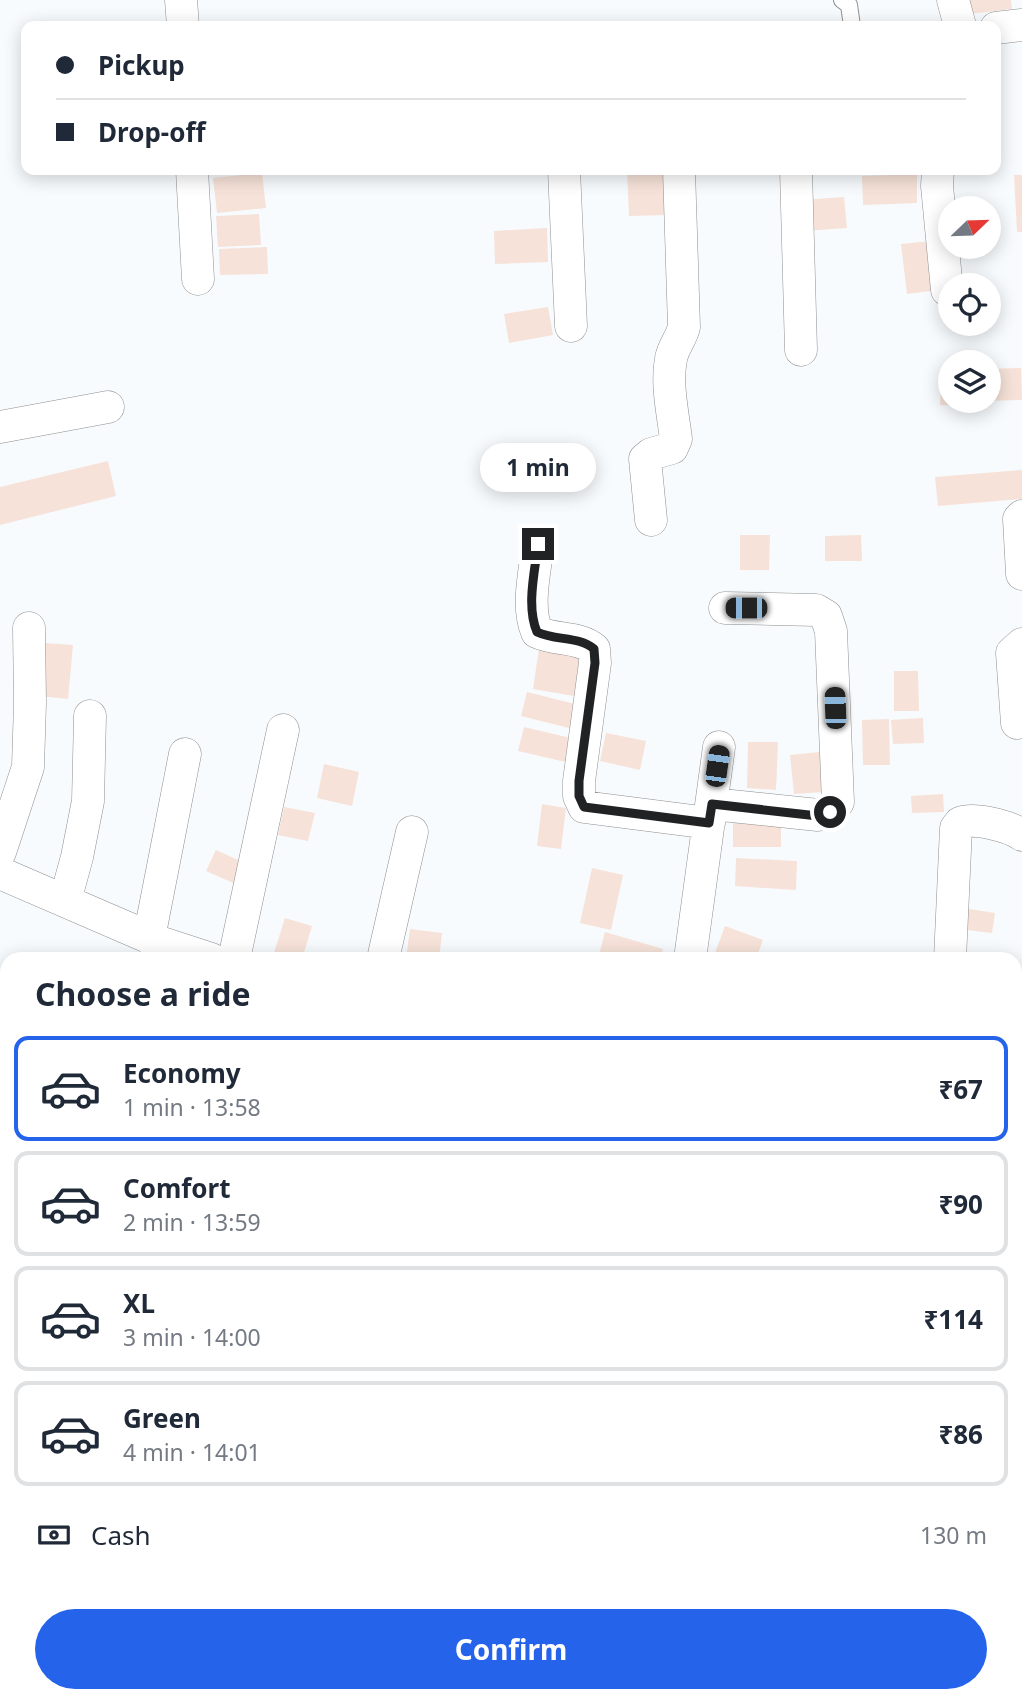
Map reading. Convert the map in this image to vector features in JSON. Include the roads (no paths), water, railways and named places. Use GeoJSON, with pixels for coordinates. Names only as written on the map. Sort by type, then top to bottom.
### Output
{"type":"FeatureCollection","features":[{"type":"Feature","properties":{"kind":"street"},"geometry":{"type":"LineString","coordinates":[[181,0],[183,21]]}},
{"type":"Feature","properties":{"kind":"street"},"geometry":{"type":"LineString","coordinates":[[953,0],[959,21]]}},
{"type":"Feature","properties":{"kind":"street"},"geometry":{"type":"LineString","coordinates":[[1001,27],[1022,25]]}},
{"type":"Feature","properties":{"kind":"street"},"geometry":{"type":"LineString","coordinates":[[192,175],[198,279]]}},
{"type":"Feature","properties":{"kind":"street"},"geometry":{"type":"LineString","coordinates":[[564,175],[571,326]]}},
{"type":"Feature","properties":{"kind":"street"},"geometry":{"type":"LineString","coordinates":[[651,520],[645,459],[651,454],[672,448],[676,439],[670,376],[671,359],[681,340],[684,327],[679,175]]}},
{"type":"Feature","properties":{"kind":"street"},"geometry":{"type":"LineString","coordinates":[[796,175],[801,350]]}},
{"type":"Feature","properties":{"kind":"street"},"geometry":{"type":"LineString","coordinates":[[938,175],[945,273]]}},
{"type":"Feature","properties":{"kind":"street"},"geometry":{"type":"LineString","coordinates":[[0,427],[108,407]]}},
{"type":"Feature","properties":{"kind":"street"},"geometry":{"type":"LineString","coordinates":[[1022,516],[1019,519],[1018,533],[1022,574]]}},
{"type":"Feature","properties":{"kind":"street"},"geometry":{"type":"LineString","coordinates":[[538,544],[531,607],[532,622],[537,632],[548,637],[586,642],[594,649],[595,663],[579,781],[579,796],[584,807],[710,814],[818,816],[830,812],[838,802],[831,631],[826,616],[816,610],[725,608]]}},
{"type":"Feature","properties":{"kind":"street"},"geometry":{"type":"LineString","coordinates":[[0,852],[28,767],[29,628]]}},
{"type":"Feature","properties":{"kind":"street"},"geometry":{"type":"LineString","coordinates":[[1017,723],[1012,653],[1022,644]]}},
{"type":"Feature","properties":{"kind":"street"},"geometry":{"type":"LineString","coordinates":[[65,901],[88,801],[90,716]]}},
{"type":"Feature","properties":{"kind":"street"},"geometry":{"type":"LineString","coordinates":[[235,952],[283,730]]}},
{"type":"Feature","properties":{"kind":"street"},"geometry":{"type":"LineString","coordinates":[[692,952],[719,747]]}},
{"type":"Feature","properties":{"kind":"street"},"geometry":{"type":"LineString","coordinates":[[149,937],[185,754]]}},
{"type":"Feature","properties":{"kind":"street"},"geometry":{"type":"LineString","coordinates":[[950,952],[956,828],[966,821],[1009,827],[1022,835]]}},
{"type":"Feature","properties":{"kind":"street"},"geometry":{"type":"LineString","coordinates":[[385,952],[412,832]]}},
{"type":"Feature","properties":{"kind":"street"},"geometry":{"type":"LineString","coordinates":[[0,873],[149,937],[191,952]]}},
{"type":"Feature","properties":{"kind":"lane"},"geometry":{"type":"LineString","coordinates":[[842,0],[849,5],[851,21]]}}]}
